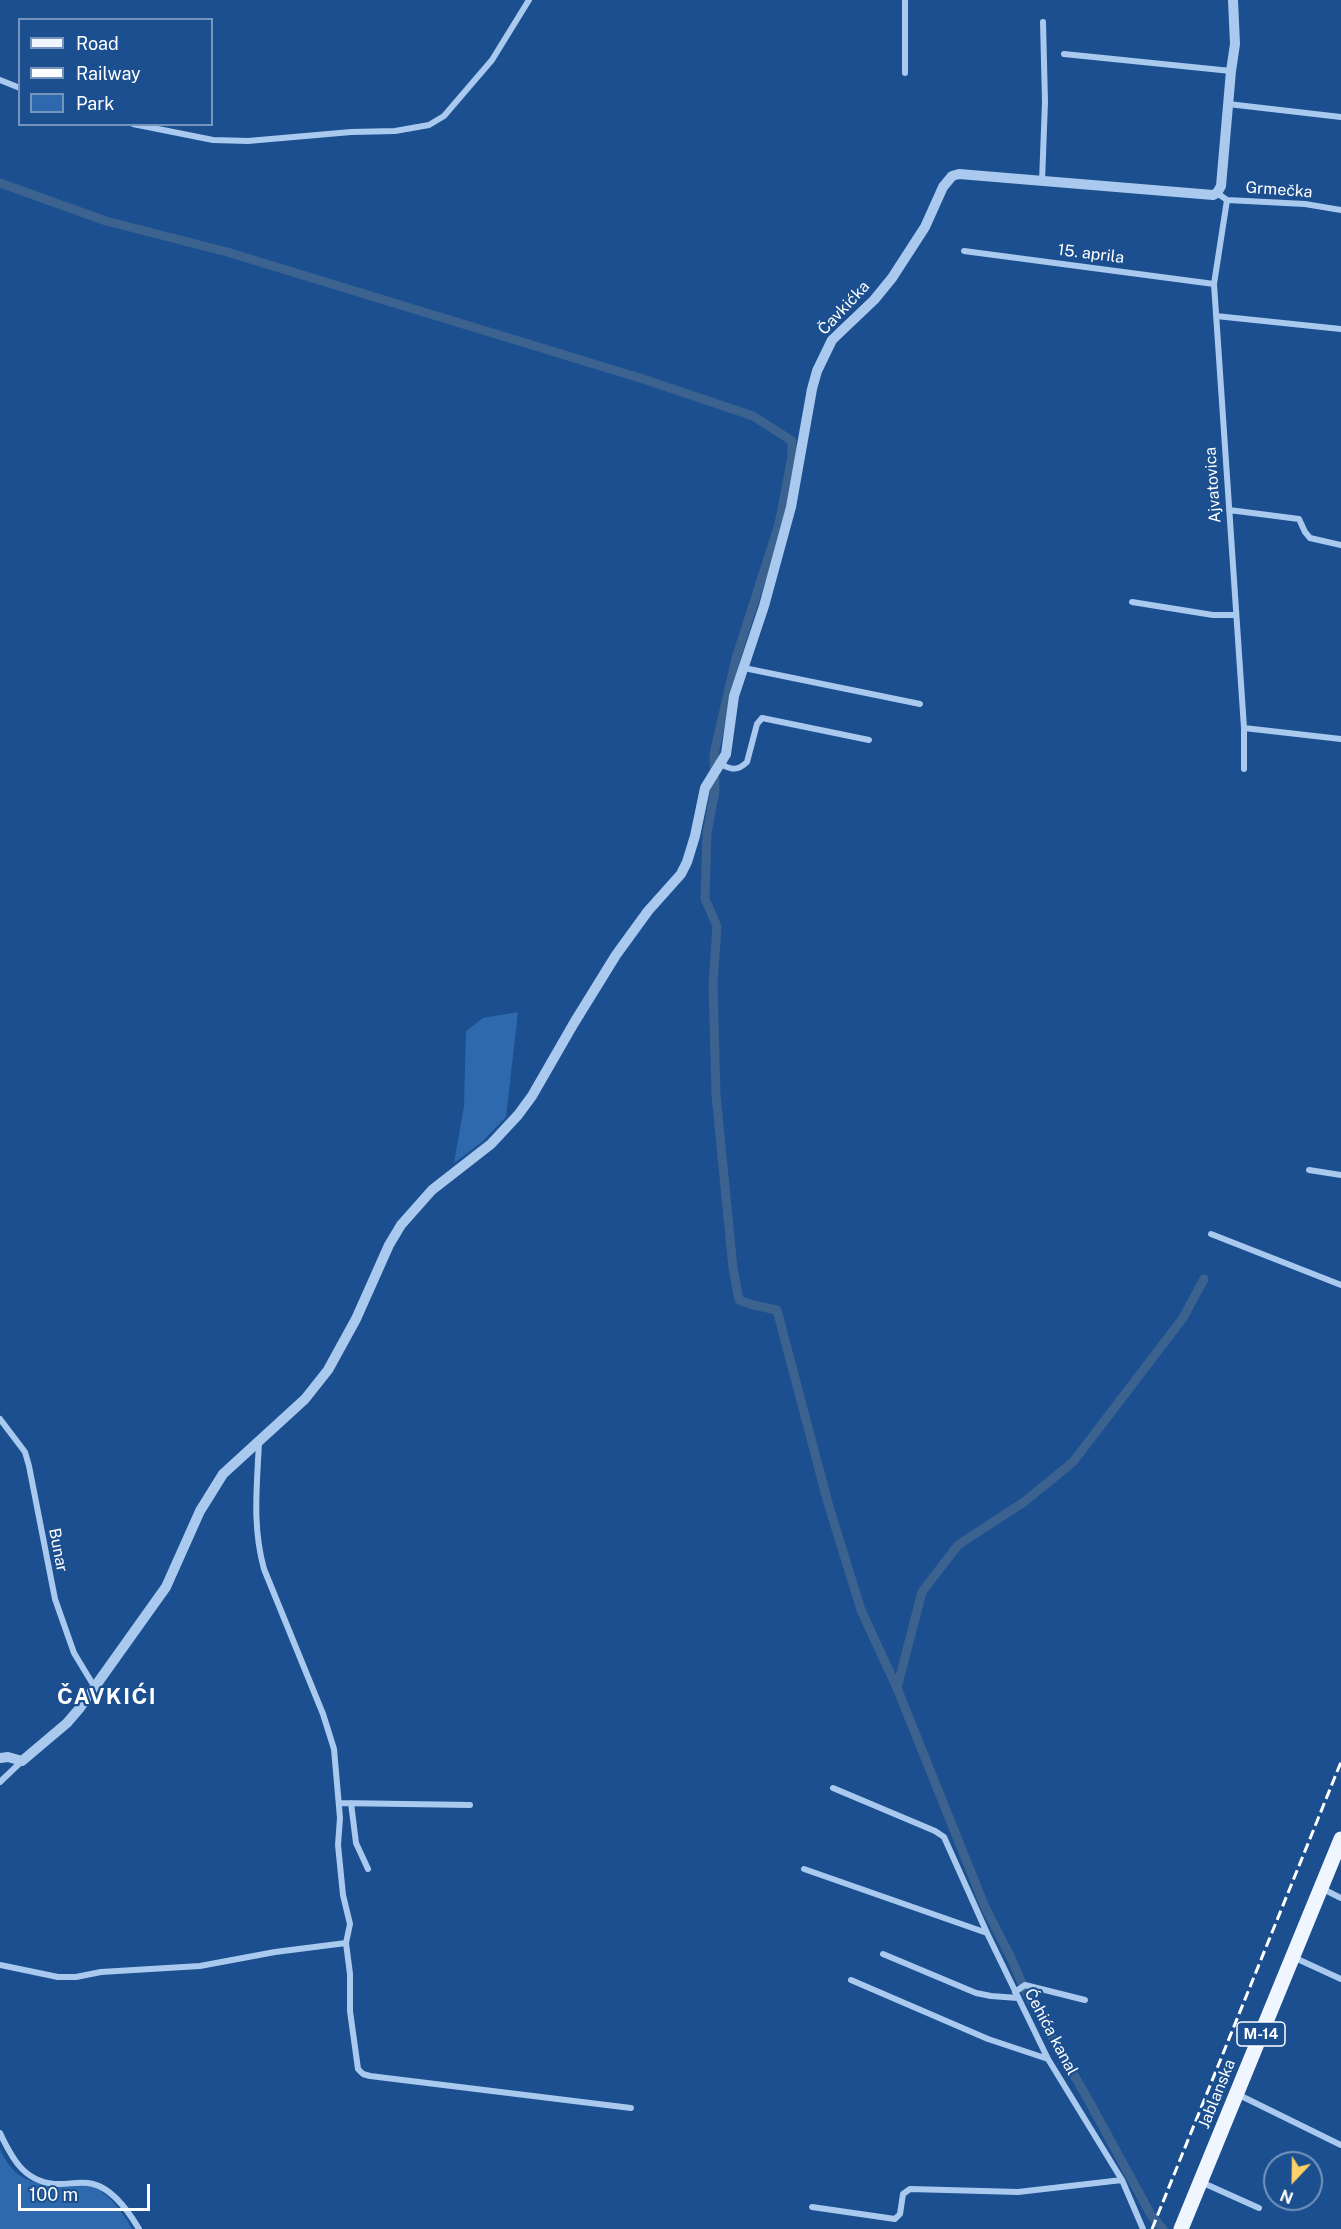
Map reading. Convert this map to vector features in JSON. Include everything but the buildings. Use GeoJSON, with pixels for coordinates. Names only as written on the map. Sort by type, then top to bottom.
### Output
{"type":"FeatureCollection","features":[{"type":"Feature","properties":{"kind":"main road","name":"Jablanska"},"geometry":{"type":"LineString","coordinates":[[1181,2229],[1341,1839]]}},
{"type":"Feature","properties":{"kind":"street"},"geometry":{"type":"LineString","coordinates":[[143,126],[213,140],[248,141],[351,132],[395,131],[429,125],[444,116],[492,60],[529,0]]}},
{"type":"Feature","properties":{"kind":"street"},"geometry":{"type":"LineString","coordinates":[[905,0],[905,73]]}},
{"type":"Feature","properties":{"kind":"street"},"geometry":{"type":"LineString","coordinates":[[1217,193],[1221,186],[1230,71],[1235,44],[1233,0]]}},
{"type":"Feature","properties":{"kind":"street"},"geometry":{"type":"LineString","coordinates":[[1042,182],[1045,102],[1043,22]]}},
{"type":"Feature","properties":{"kind":"street"},"geometry":{"type":"LineString","coordinates":[[1064,54],[1230,71]]}},
{"type":"Feature","properties":{"kind":"street"},"geometry":{"type":"LineString","coordinates":[[0,80],[18,87]]}},
{"type":"Feature","properties":{"kind":"street"},"geometry":{"type":"LineString","coordinates":[[1228,104],[1341,117]]}},
{"type":"Feature","properties":{"kind":"street","name":"Čavkićka"},"geometry":{"type":"LineString","coordinates":[[719,766],[726,754],[735,696],[764,606],[791,507],[817,371],[832,340],[874,300],[892,278],[925,227],[943,187],[952,176],[959,174],[1213,195],[1217,193]]}},
{"type":"Feature","properties":{"kind":"street","name":"Grmečka"},"geometry":{"type":"LineString","coordinates":[[1217,193],[1227,200],[1305,204],[1341,210]]}},
{"type":"Feature","properties":{"kind":"street","name":"Ajvatovica"},"geometry":{"type":"LineString","coordinates":[[1227,200],[1214,284],[1245,770]]}},
{"type":"Feature","properties":{"kind":"street","name":"15. aprila"},"geometry":{"type":"LineString","coordinates":[[964,251],[1214,284]]}},
{"type":"Feature","properties":{"kind":"street"},"geometry":{"type":"LineString","coordinates":[[1216,316],[1341,329]]}},
{"type":"Feature","properties":{"kind":"street"},"geometry":{"type":"LineString","coordinates":[[1229,510],[1299,519],[1310,538],[1341,545]]}},
{"type":"Feature","properties":{"kind":"street"},"geometry":{"type":"LineString","coordinates":[[1131,602],[1202,613],[1236,615]]}},
{"type":"Feature","properties":{"kind":"street"},"geometry":{"type":"LineString","coordinates":[[744,668],[920,704]]}},
{"type":"Feature","properties":{"kind":"street"},"geometry":{"type":"LineString","coordinates":[[0,1782],[67,1723],[166,1587],[211,1491],[223,1474],[305,1399],[328,1370],[349,1334],[389,1245],[401,1226],[432,1190],[506,1129],[532,1096],[616,955],[684,868],[695,836],[705,788],[719,766],[736,770],[747,762],[757,724],[762,718],[869,740]]}},
{"type":"Feature","properties":{"kind":"street"},"geometry":{"type":"LineString","coordinates":[[1244,728],[1341,739]]}},
{"type":"Feature","properties":{"kind":"street"},"geometry":{"type":"LineString","coordinates":[[1308,1170],[1341,1175]]}},
{"type":"Feature","properties":{"kind":"street"},"geometry":{"type":"LineString","coordinates":[[1211,1234],[1341,1286]]}},
{"type":"Feature","properties":{"kind":"street","name":"Bunar"},"geometry":{"type":"LineString","coordinates":[[0,1419],[24,1452],[29,1466],[55,1599],[74,1653],[94,1686]]}},
{"type":"Feature","properties":{"kind":"street"},"geometry":{"type":"LineString","coordinates":[[259,1442],[255,1517],[258,1549],[323,1714],[334,1749],[339,1803],[342,1895],[350,1924],[346,1943],[356,2066],[363,2074],[631,2108]]}},
{"type":"Feature","properties":{"kind":"street"},"geometry":{"type":"LineString","coordinates":[[0,1758],[8,1757],[22,1761]]}},
{"type":"Feature","properties":{"kind":"street","name":"Ćehića kanal"},"geometry":{"type":"LineString","coordinates":[[833,1788],[935,1831],[948,1841],[987,1933],[1019,1991],[1048,2059],[1122,2180],[1143,2229]]}},
{"type":"Feature","properties":{"kind":"street"},"geometry":{"type":"LineString","coordinates":[[339,1803],[470,1805]]}},
{"type":"Feature","properties":{"kind":"street"},"geometry":{"type":"LineString","coordinates":[[351,1803],[356,1843],[368,1869]]}},
{"type":"Feature","properties":{"kind":"street"},"geometry":{"type":"LineString","coordinates":[[804,1869],[987,1933]]}},
{"type":"Feature","properties":{"kind":"street"},"geometry":{"type":"LineString","coordinates":[[1321,1888],[1341,1898]]}},
{"type":"Feature","properties":{"kind":"street"},"geometry":{"type":"LineString","coordinates":[[0,1965],[58,1977],[76,1977],[101,1972],[200,1966],[275,1952],[346,1943]]}},
{"type":"Feature","properties":{"kind":"street"},"geometry":{"type":"LineString","coordinates":[[883,1954],[976,1993],[991,1996],[1019,1991],[1085,2000]]}},
{"type":"Feature","properties":{"kind":"street"},"geometry":{"type":"LineString","coordinates":[[1293,1956],[1341,1979]]}},
{"type":"Feature","properties":{"kind":"street"},"geometry":{"type":"LineString","coordinates":[[851,1980],[988,2039],[1048,2059]]}},
{"type":"Feature","properties":{"kind":"street"},"geometry":{"type":"LineString","coordinates":[[1236,2094],[1341,2145]]}},
{"type":"Feature","properties":{"kind":"street"},"geometry":{"type":"LineString","coordinates":[[0,2133],[19,2168],[30,2177],[44,2182],[87,2183],[100,2187],[120,2204],[139,2229]]}},
{"type":"Feature","properties":{"kind":"street"},"geometry":{"type":"LineString","coordinates":[[812,2207],[895,2219],[900,2214],[903,2194],[910,2189],[1018,2192],[1122,2180]]}},
{"type":"Feature","properties":{"kind":"street"},"geometry":{"type":"LineString","coordinates":[[1201,2182],[1259,2208]]}},
{"type":"Feature","properties":{"kind":"green space"},"geometry":{"type":"Polygon","coordinates":[[[518,1012],[506,1117],[482,1142],[454,1163],[464,1106],[466,1031],[483,1018],[518,1012]]]}},
{"type":"Feature","properties":{"kind":"green space"},"geometry":{"type":"Polygon","coordinates":[[[0,2149],[11,2168],[25,2178],[42,2183],[94,2186],[113,2202],[132,2229],[0,2229],[0,2149]]]}},
{"type":"Feature","properties":{"kind":"waterway"},"geometry":{"type":"LineString","coordinates":[[0,183],[106,221],[227,252],[640,378],[753,416],[792,441],[792,457],[779,524],[736,658],[714,754],[715,791],[707,833],[705,899],[717,926],[713,983],[716,1095],[733,1268],[739,1300],[777,1310],[828,1503],[861,1610],[897,1688],[985,1907],[1025,1990],[1151,2215],[1163,2229]]}},
{"type":"Feature","properties":{"kind":"waterway"},"geometry":{"type":"LineString","coordinates":[[897,1688],[922,1592],[958,1545],[1024,1502],[1073,1462],[1183,1318],[1204,1279]]}},
{"type":"Feature","properties":{"kind":"railway"},"geometry":{"type":"LineString","coordinates":[[1152,2229],[1341,1762]]}},
{"type":"Feature","properties":{"kind":"district","name":"ČAVKIĆI"},"geometry":{"type":"Point","coordinates":[107,1697]}}]}
